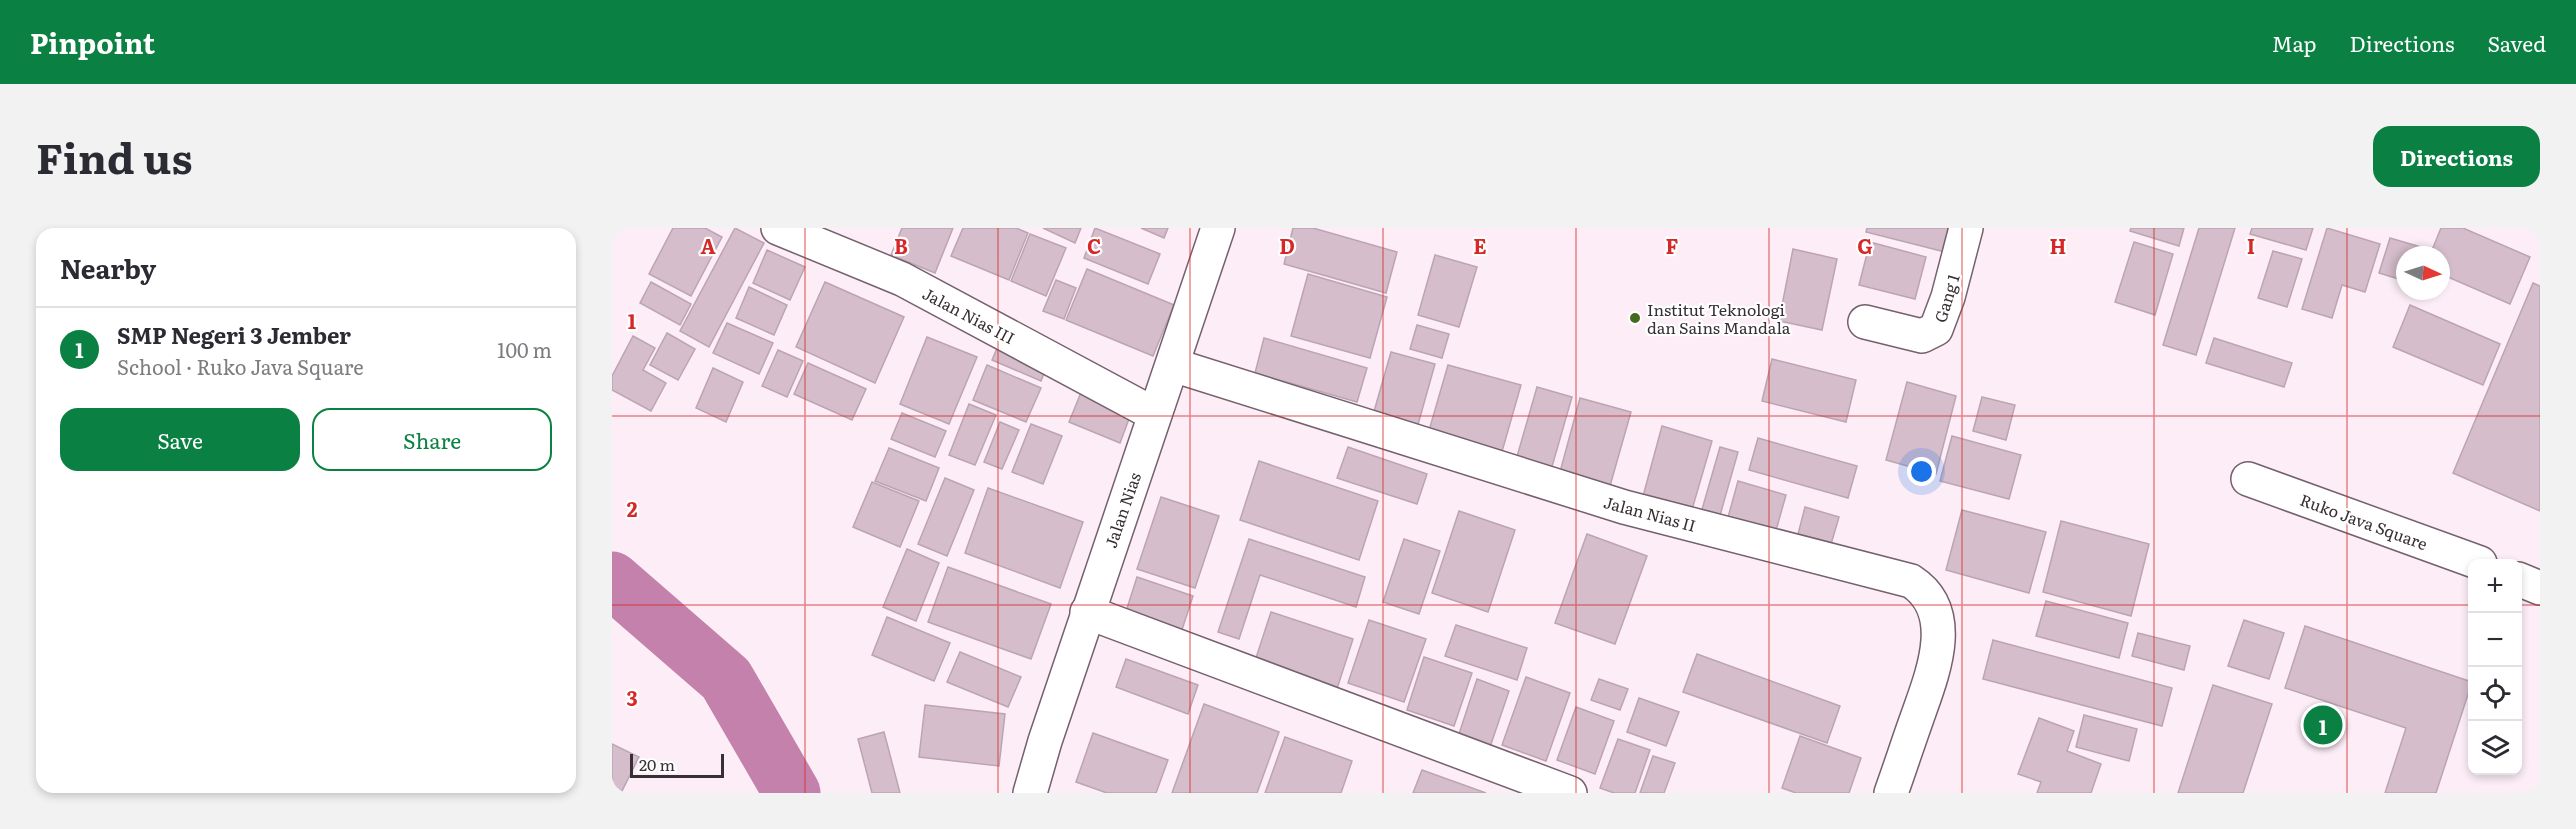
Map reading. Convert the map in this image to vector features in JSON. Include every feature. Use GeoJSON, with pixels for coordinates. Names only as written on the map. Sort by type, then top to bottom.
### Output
{"type":"FeatureCollection","features":[{"type":"Feature","properties":{"kind":"street","name":"Jalan Nias III"},"geometry":{"type":"LineString","coordinates":[[778,228],[902,279],[1154,414]]}},
{"type":"Feature","properties":{"kind":"street","name":"Jalan Nias"},"geometry":{"type":"LineString","coordinates":[[1030,793],[1045,741],[1218,228]]}},
{"type":"Feature","properties":{"kind":"street","name":"Gang 1"},"geometry":{"type":"LineString","coordinates":[[1865,322],[1922,336],[1936,329],[1966,228]]}},
{"type":"Feature","properties":{"kind":"street","name":"Jalan Nias II"},"geometry":{"type":"LineString","coordinates":[[1173,365],[1624,507],[1911,581],[1921,588],[1932,606],[1938,637],[1932,674],[1891,793]]}},
{"type":"Feature","properties":{"kind":"street","name":"Ruko Java Square"},"geometry":{"type":"LineString","coordinates":[[2248,479],[2468,560]]}},
{"type":"Feature","properties":{"kind":"street"},"geometry":{"type":"LineString","coordinates":[[2522,581],[2540,588]]}},
{"type":"Feature","properties":{"kind":"street"},"geometry":{"type":"LineString","coordinates":[[1088,612],[1570,793]]}},
{"type":"Feature","properties":{"kind":"building"},"geometry":{"type":"Polygon","coordinates":[[[673,228],[705,228],[722,237],[691,296],[649,274],[673,228]]]}},
{"type":"Feature","properties":{"kind":"building"},"geometry":{"type":"Polygon","coordinates":[[[735,228],[764,243],[709,347],[680,331],[735,228]]]}},
{"type":"Feature","properties":{"kind":"building"},"geometry":{"type":"Polygon","coordinates":[[[902,228],[953,228],[935,273],[891,255],[902,228]]]}},
{"type":"Feature","properties":{"kind":"building"},"geometry":{"type":"Polygon","coordinates":[[[963,228],[1016,228],[1028,233],[1009,280],[951,256],[963,228]]]}},
{"type":"Feature","properties":{"kind":"building"},"geometry":{"type":"Polygon","coordinates":[[[1043,228],[1081,228],[1075,243],[1043,228]]]}},
{"type":"Feature","properties":{"kind":"building"},"geometry":{"type":"Polygon","coordinates":[[[1095,228],[1160,254],[1148,284],[1084,258],[1095,228]]]}},
{"type":"Feature","properties":{"kind":"building"},"geometry":{"type":"Polygon","coordinates":[[[1141,228],[1168,228],[1164,238],[1141,228]]]}},
{"type":"Feature","properties":{"kind":"building"},"geometry":{"type":"Polygon","coordinates":[[[1293,228],[1313,228],[1397,252],[1386,293],[1284,264],[1293,228]]]}},
{"type":"Feature","properties":{"kind":"building"},"geometry":{"type":"Polygon","coordinates":[[[1867,228],[1959,228],[1953,254],[1866,232],[1867,228]]]}},
{"type":"Feature","properties":{"kind":"building"},"geometry":{"type":"Polygon","coordinates":[[[2131,228],[2184,228],[2179,246],[2130,231],[2131,228]]]}},
{"type":"Feature","properties":{"kind":"building"},"geometry":{"type":"Polygon","coordinates":[[[2199,228],[2235,228],[2196,355],[2163,345],[2199,228]]]}},
{"type":"Feature","properties":{"kind":"building"},"geometry":{"type":"Polygon","coordinates":[[[2252,228],[2313,228],[2306,250],[2250,234],[2252,228]]]}},
{"type":"Feature","properties":{"kind":"building"},"geometry":{"type":"Polygon","coordinates":[[[2327,228],[2380,244],[2365,292],[2342,285],[2332,318],[2302,309],[2327,228]]]}},
{"type":"Feature","properties":{"kind":"building"},"geometry":{"type":"Polygon","coordinates":[[[2441,228],[2463,228],[2530,257],[2510,304],[2450,278],[2450,246],[2434,246],[2441,228]]]}},
{"type":"Feature","properties":{"kind":"building"},"geometry":{"type":"Polygon","coordinates":[[[1030,234],[1066,248],[1046,296],[1011,281],[1030,234]]]}},
{"type":"Feature","properties":{"kind":"building"},"geometry":{"type":"Polygon","coordinates":[[[2390,238],[2418,246],[2396,246],[2396,278],[2379,273],[2390,238]]]}},
{"type":"Feature","properties":{"kind":"building"},"geometry":{"type":"Polygon","coordinates":[[[1870,242],[1926,257],[1915,299],[1859,285],[1870,242]]]}},
{"type":"Feature","properties":{"kind":"building"},"geometry":{"type":"Polygon","coordinates":[[[2134,242],[2173,254],[2155,315],[2115,302],[2134,242]]]}},
{"type":"Feature","properties":{"kind":"building"},"geometry":{"type":"Polygon","coordinates":[[[1793,249],[1837,259],[1822,330],[1779,321],[1793,249]]]}},
{"type":"Feature","properties":{"kind":"building"},"geometry":{"type":"Polygon","coordinates":[[[767,250],[805,267],[790,300],[753,283],[767,250]]]}},
{"type":"Feature","properties":{"kind":"building"},"geometry":{"type":"Polygon","coordinates":[[[2273,251],[2302,259],[2287,307],[2258,298],[2273,251]]]}},
{"type":"Feature","properties":{"kind":"building"},"geometry":{"type":"Polygon","coordinates":[[[1435,255],[1477,267],[1459,327],[1418,315],[1435,255]]]}},
{"type":"Feature","properties":{"kind":"building"},"geometry":{"type":"Polygon","coordinates":[[[1087,269],[1174,305],[1153,356],[1066,320],[1087,269]]]}},
{"type":"Feature","properties":{"kind":"building"},"geometry":{"type":"Polygon","coordinates":[[[1308,274],[1387,297],[1370,358],[1291,336],[1308,274]]]}},
{"type":"Feature","properties":{"kind":"building"},"geometry":{"type":"Polygon","coordinates":[[[1056,280],[1076,288],[1064,319],[1043,311],[1056,280]]]}},
{"type":"Feature","properties":{"kind":"building"},"geometry":{"type":"Polygon","coordinates":[[[651,282],[691,304],[680,325],[640,303],[651,282]]]}},
{"type":"Feature","properties":{"kind":"building"},"geometry":{"type":"Polygon","coordinates":[[[825,282],[904,317],[875,383],[796,347],[825,282]]]}},
{"type":"Feature","properties":{"kind":"building"},"geometry":{"type":"Polygon","coordinates":[[[2533,283],[2540,286],[2540,511],[2453,473],[2533,283]]]}},
{"type":"Feature","properties":{"kind":"building"},"geometry":{"type":"Polygon","coordinates":[[[749,287],[787,305],[774,335],[736,318],[749,287]]]}},
{"type":"Feature","properties":{"kind":"building"},"geometry":{"type":"Polygon","coordinates":[[[2410,305],[2500,344],[2483,385],[2393,347],[2410,305]]]}},
{"type":"Feature","properties":{"kind":"building"},"geometry":{"type":"Polygon","coordinates":[[[727,323],[773,343],[759,374],[713,353],[727,323]]]}},
{"type":"Feature","properties":{"kind":"building"},"geometry":{"type":"Polygon","coordinates":[[[1417,325],[1449,334],[1442,358],[1410,349],[1417,325]]]}},
{"type":"Feature","properties":{"kind":"building"},"geometry":{"type":"Polygon","coordinates":[[[667,333],[695,349],[678,380],[650,365],[667,333]]]}},
{"type":"Feature","properties":{"kind":"building"},"geometry":{"type":"Polygon","coordinates":[[[633,336],[655,348],[643,370],[666,383],[651,411],[612,390],[612,376],[633,336]]]}},
{"type":"Feature","properties":{"kind":"building"},"geometry":{"type":"Polygon","coordinates":[[[927,337],[977,357],[949,424],[900,404],[927,337]]]}},
{"type":"Feature","properties":{"kind":"building"},"geometry":{"type":"Polygon","coordinates":[[[1264,338],[1367,368],[1357,402],[1255,373],[1264,338]]]}},
{"type":"Feature","properties":{"kind":"building"},"geometry":{"type":"Polygon","coordinates":[[[2214,338],[2292,363],[2284,387],[2206,363],[2214,338]]]}},
{"type":"Feature","properties":{"kind":"building"},"geometry":{"type":"Polygon","coordinates":[[[1000,341],[1049,361],[1041,381],[992,360],[1000,341]]]}},
{"type":"Feature","properties":{"kind":"building"},"geometry":{"type":"Polygon","coordinates":[[[778,350],[803,361],[787,397],[762,386],[778,350]]]}},
{"type":"Feature","properties":{"kind":"building"},"geometry":{"type":"Polygon","coordinates":[[[1391,352],[1435,364],[1417,428],[1373,415],[1391,352]]]}},
{"type":"Feature","properties":{"kind":"building"},"geometry":{"type":"Polygon","coordinates":[[[1772,359],[1856,380],[1846,422],[1762,401],[1772,359]]]}},
{"type":"Feature","properties":{"kind":"building"},"geometry":{"type":"Polygon","coordinates":[[[808,363],[866,389],[852,420],[794,394],[808,363]]]}},
{"type":"Feature","properties":{"kind":"building"},"geometry":{"type":"Polygon","coordinates":[[[987,365],[1041,388],[1026,422],[973,400],[987,365]]]}},
{"type":"Feature","properties":{"kind":"building"},"geometry":{"type":"Polygon","coordinates":[[[1448,365],[1521,385],[1501,455],[1428,434],[1448,365]]]}},
{"type":"Feature","properties":{"kind":"building"},"geometry":{"type":"Polygon","coordinates":[[[713,368],[743,382],[726,422],[696,408],[713,368]]]}},
{"type":"Feature","properties":{"kind":"building"},"geometry":{"type":"Polygon","coordinates":[[[1907,382],[1956,396],[1936,474],[1886,460],[1907,382]]]}},
{"type":"Feature","properties":{"kind":"building"},"geometry":{"type":"Polygon","coordinates":[[[1537,387],[1572,397],[1551,470],[1516,460],[1537,387]]]}},
{"type":"Feature","properties":{"kind":"building"},"geometry":{"type":"Polygon","coordinates":[[[1082,390],[1132,411],[1120,443],[1069,422],[1082,390]]]}},
{"type":"Feature","properties":{"kind":"building"},"geometry":{"type":"Polygon","coordinates":[[[1982,397],[2015,405],[2006,440],[1973,431],[1982,397]]]}},
{"type":"Feature","properties":{"kind":"building"},"geometry":{"type":"Polygon","coordinates":[[[1580,398],[1631,412],[1610,486],[1560,472],[1580,398]]]}},
{"type":"Feature","properties":{"kind":"building"},"geometry":{"type":"Polygon","coordinates":[[[969,404],[996,415],[975,465],[949,455],[969,404]]]}},
{"type":"Feature","properties":{"kind":"building"},"geometry":{"type":"Polygon","coordinates":[[[902,413],[946,431],[935,457],[891,439],[902,413]]]}},
{"type":"Feature","properties":{"kind":"building"},"geometry":{"type":"Polygon","coordinates":[[[1000,422],[1019,430],[1002,469],[984,462],[1000,422]]]}},
{"type":"Feature","properties":{"kind":"building"},"geometry":{"type":"Polygon","coordinates":[[[1031,424],[1062,436],[1043,484],[1012,472],[1031,424]]]}},
{"type":"Feature","properties":{"kind":"building"},"geometry":{"type":"Polygon","coordinates":[[[1662,426],[1712,441],[1691,513],[1642,500],[1662,426]]]}},
{"type":"Feature","properties":{"kind":"building"},"geometry":{"type":"Polygon","coordinates":[[[1952,436],[2021,455],[2009,499],[1940,481],[1952,436]]]}},
{"type":"Feature","properties":{"kind":"building"},"geometry":{"type":"Polygon","coordinates":[[[1758,438],[1857,466],[1848,498],[1749,470],[1758,438]]]}},
{"type":"Feature","properties":{"kind":"building"},"geometry":{"type":"Polygon","coordinates":[[[1348,447],[1427,474],[1417,504],[1337,478],[1348,447]]]}},
{"type":"Feature","properties":{"kind":"building"},"geometry":{"type":"Polygon","coordinates":[[[1720,447],[1738,452],[1719,519],[1701,513],[1720,447]]]}},
{"type":"Feature","properties":{"kind":"building"},"geometry":{"type":"Polygon","coordinates":[[[889,448],[939,468],[926,501],[875,481],[889,448]]]}},
{"type":"Feature","properties":{"kind":"building"},"geometry":{"type":"Polygon","coordinates":[[[1259,461],[1378,501],[1359,560],[1240,520],[1259,461]]]}},
{"type":"Feature","properties":{"kind":"building"},"geometry":{"type":"Polygon","coordinates":[[[945,478],[974,490],[947,556],[918,544],[945,478]]]}},
{"type":"Feature","properties":{"kind":"building"},"geometry":{"type":"Polygon","coordinates":[[[1738,481],[1786,495],[1775,534],[1727,521],[1738,481]]]}},
{"type":"Feature","properties":{"kind":"building"},"geometry":{"type":"Polygon","coordinates":[[[872,482],[919,501],[900,547],[853,527],[872,482]]]}},
{"type":"Feature","properties":{"kind":"building"},"geometry":{"type":"Polygon","coordinates":[[[988,488],[1083,522],[1060,588],[965,553],[988,488]]]}},
{"type":"Feature","properties":{"kind":"building"},"geometry":{"type":"Polygon","coordinates":[[[1161,497],[1219,516],[1195,588],[1137,569],[1161,497]]]}},
{"type":"Feature","properties":{"kind":"building"},"geometry":{"type":"Polygon","coordinates":[[[1805,507],[1839,517],[1829,551],[1796,542],[1805,507]]]}},
{"type":"Feature","properties":{"kind":"building"},"geometry":{"type":"Polygon","coordinates":[[[1962,510],[2046,532],[2029,593],[1946,570],[1962,510]]]}},
{"type":"Feature","properties":{"kind":"building"},"geometry":{"type":"Polygon","coordinates":[[[1459,511],[1515,530],[1488,612],[1432,593],[1459,511]]]}},
{"type":"Feature","properties":{"kind":"building"},"geometry":{"type":"Polygon","coordinates":[[[2061,521],[2149,544],[2131,616],[2043,592],[2061,521]]]}},
{"type":"Feature","properties":{"kind":"building"},"geometry":{"type":"Polygon","coordinates":[[[1587,534],[1647,556],[1615,644],[1555,623],[1587,534]]]}},
{"type":"Feature","properties":{"kind":"building"},"geometry":{"type":"Polygon","coordinates":[[[1249,539],[1365,577],[1356,607],[1260,575],[1239,639],[1218,632],[1249,539]]]}},
{"type":"Feature","properties":{"kind":"building"},"geometry":{"type":"Polygon","coordinates":[[[1404,539],[1440,551],[1419,614],[1383,602],[1404,539]]]}},
{"type":"Feature","properties":{"kind":"building"},"geometry":{"type":"Polygon","coordinates":[[[907,549],[939,563],[916,621],[883,607],[907,549]]]}},
{"type":"Feature","properties":{"kind":"building"},"geometry":{"type":"Polygon","coordinates":[[[948,567],[1051,604],[1031,659],[928,622],[948,567]]]}},
{"type":"Feature","properties":{"kind":"building"},"geometry":{"type":"Polygon","coordinates":[[[1137,577],[1193,596],[1178,642],[1122,624],[1137,577]]]}},
{"type":"Feature","properties":{"kind":"building"},"geometry":{"type":"Polygon","coordinates":[[[2046,601],[2128,623],[2119,658],[2036,636],[2046,601]]]}},
{"type":"Feature","properties":{"kind":"building"},"geometry":{"type":"Polygon","coordinates":[[[1271,612],[1353,639],[1335,695],[1253,667],[1271,612]]]}},
{"type":"Feature","properties":{"kind":"building"},"geometry":{"type":"Polygon","coordinates":[[[887,617],[950,643],[934,681],[872,655],[887,617]]]}},
{"type":"Feature","properties":{"kind":"building"},"geometry":{"type":"Polygon","coordinates":[[[1369,620],[1426,639],[1404,702],[1348,683],[1369,620]]]}},
{"type":"Feature","properties":{"kind":"building"},"geometry":{"type":"Polygon","coordinates":[[[2244,620],[2284,633],[2269,679],[2228,666],[2244,620]]]}},
{"type":"Feature","properties":{"kind":"building"},"geometry":{"type":"Polygon","coordinates":[[[1456,625],[1527,648],[1517,680],[1445,656],[1456,625]]]}},
{"type":"Feature","properties":{"kind":"building"},"geometry":{"type":"Polygon","coordinates":[[[2305,626],[2468,681],[2468,694],[2436,793],[2385,793],[2406,728],[2285,688],[2305,626]]]}},
{"type":"Feature","properties":{"kind":"building"},"geometry":{"type":"Polygon","coordinates":[[[2138,633],[2190,646],[2184,670],[2132,656],[2138,633]]]}},
{"type":"Feature","properties":{"kind":"building"},"geometry":{"type":"Polygon","coordinates":[[[1993,640],[2172,688],[2162,726],[1983,679],[1993,640]]]}},
{"type":"Feature","properties":{"kind":"building"},"geometry":{"type":"Polygon","coordinates":[[[960,652],[1021,677],[1008,707],[947,682],[960,652]]]}},
{"type":"Feature","properties":{"kind":"building"},"geometry":{"type":"Polygon","coordinates":[[[1697,654],[1840,706],[1827,743],[1683,692],[1697,654]]]}},
{"type":"Feature","properties":{"kind":"building"},"geometry":{"type":"Polygon","coordinates":[[[1424,657],[1472,673],[1454,726],[1407,710],[1424,657]]]}},
{"type":"Feature","properties":{"kind":"building"},"geometry":{"type":"Polygon","coordinates":[[[1126,659],[1198,685],[1188,714],[1116,687],[1126,659]]]}},
{"type":"Feature","properties":{"kind":"building"},"geometry":{"type":"Polygon","coordinates":[[[1526,677],[1570,693],[1546,761],[1502,745],[1526,677]]]}},
{"type":"Feature","properties":{"kind":"building"},"geometry":{"type":"Polygon","coordinates":[[[1477,679],[1509,691],[1488,753],[1456,743],[1477,679]]]}},
{"type":"Feature","properties":{"kind":"building"},"geometry":{"type":"Polygon","coordinates":[[[1599,679],[1628,689],[1620,710],[1591,700],[1599,679]]]}},
{"type":"Feature","properties":{"kind":"building"},"geometry":{"type":"Polygon","coordinates":[[[2213,685],[2272,704],[2243,793],[2178,793],[2213,685]]]}},
{"type":"Feature","properties":{"kind":"building"},"geometry":{"type":"Polygon","coordinates":[[[1639,698],[1679,712],[1666,746],[1627,732],[1639,698]]]}},
{"type":"Feature","properties":{"kind":"building"},"geometry":{"type":"Polygon","coordinates":[[[1204,704],[1279,732],[1257,793],[1172,793],[1204,704]]]}},
{"type":"Feature","properties":{"kind":"building"},"geometry":{"type":"Polygon","coordinates":[[[925,705],[1005,714],[999,766],[919,757],[925,705]]]}},
{"type":"Feature","properties":{"kind":"building"},"geometry":{"type":"Polygon","coordinates":[[[1576,707],[1614,721],[1595,774],[1557,760],[1576,707]]]}},
{"type":"Feature","properties":{"kind":"building"},"geometry":{"type":"Polygon","coordinates":[[[2084,715],[2137,729],[2129,761],[2076,747],[2084,715]]]}},
{"type":"Feature","properties":{"kind":"building"},"geometry":{"type":"Polygon","coordinates":[[[2039,718],[2074,731],[2067,751],[2101,764],[2091,793],[2037,793],[2041,782],[2018,774],[2039,718]]]}},
{"type":"Feature","properties":{"kind":"building"},"geometry":{"type":"Polygon","coordinates":[[[884,732],[900,793],[872,793],[858,739],[884,732]]]}},
{"type":"Feature","properties":{"kind":"building"},"geometry":{"type":"Polygon","coordinates":[[[1093,733],[1168,760],[1156,793],[1107,793],[1076,782],[1093,733]]]}},
{"type":"Feature","properties":{"kind":"building"},"geometry":{"type":"Polygon","coordinates":[[[1800,736],[1861,758],[1849,793],[1796,793],[1782,788],[1800,736]]]}},
{"type":"Feature","properties":{"kind":"building"},"geometry":{"type":"Polygon","coordinates":[[[1285,737],[1352,761],[1341,793],[1265,793],[1285,737]]]}},
{"type":"Feature","properties":{"kind":"building"},"geometry":{"type":"Polygon","coordinates":[[[1618,739],[1650,750],[1635,793],[1614,793],[1600,788],[1618,739]]]}},
{"type":"Feature","properties":{"kind":"building"},"geometry":{"type":"Polygon","coordinates":[[[612,744],[639,757],[621,793],[612,793],[612,744]]]}},
{"type":"Feature","properties":{"kind":"building"},"geometry":{"type":"Polygon","coordinates":[[[1653,756],[1675,763],[1664,793],[1640,793],[1653,756]]]}},
{"type":"Feature","properties":{"kind":"building"},"geometry":{"type":"Polygon","coordinates":[[[1422,770],[1486,793],[1413,793],[1422,770]]]}},
{"type":"Feature","properties":{"kind":"waterway"},"geometry":{"type":"LineString","coordinates":[[612,580],[726,679],[792,793]]}},
{"type":"Feature","properties":{"kind":"place","name":"Institut Teknologi dan Sains Mandala"},"geometry":{"type":"Point","coordinates":[1635,318]}},
{"type":"Feature","properties":{"kind":"place","name":"SMP Negeri 3 Jember"},"geometry":{"type":"Point","coordinates":[2323,725]}}]}
